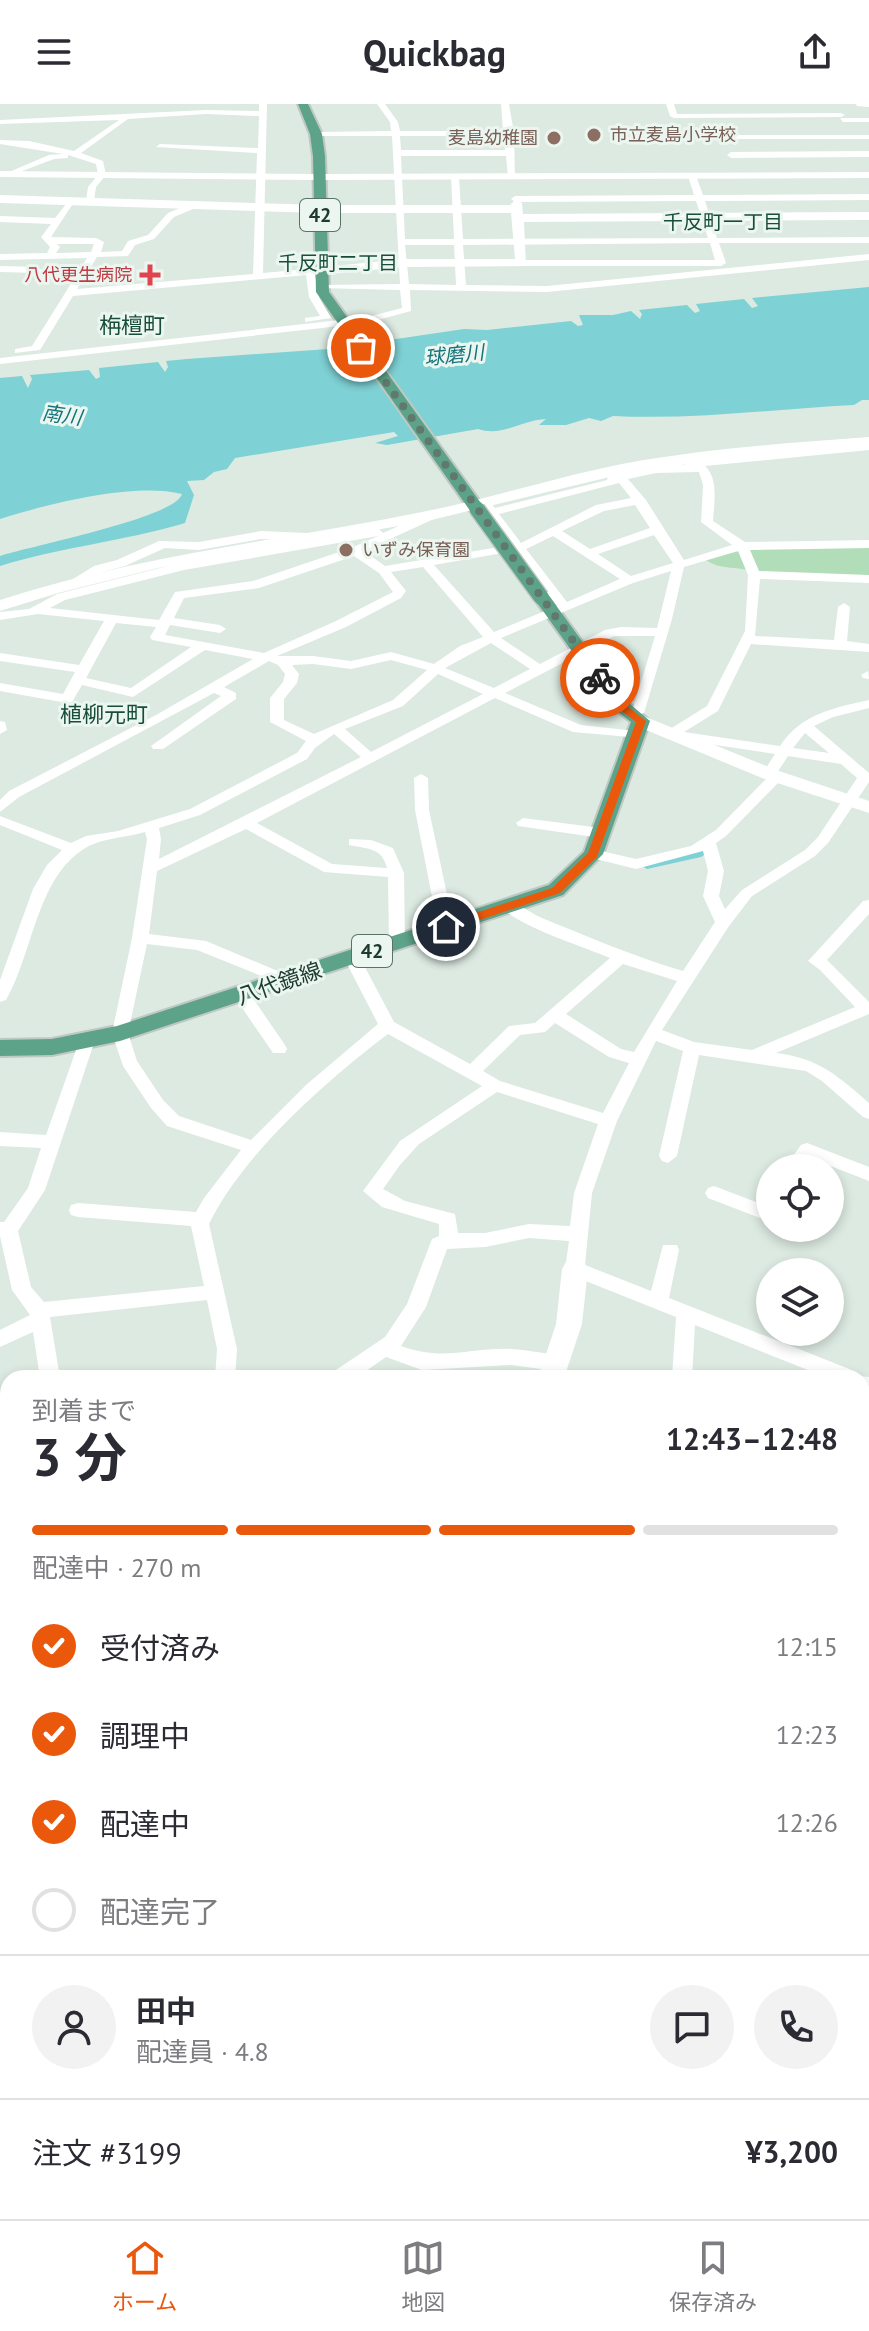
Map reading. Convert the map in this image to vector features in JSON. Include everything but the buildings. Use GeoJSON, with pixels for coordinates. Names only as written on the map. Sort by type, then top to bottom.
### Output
{"type":"FeatureCollection","features":[{"type":"Feature","properties":{"kind":"main road","name":"42"},"geometry":{"type":"LineString","coordinates":[[303,104],[316,134],[320,209],[315,272],[321,286],[343,323],[552,605],[577,650],[635,723]]}},
{"type":"Feature","properties":{"kind":"main road","name":"八代鏡線"},"geometry":{"type":"LineString","coordinates":[[0,1048],[52,1047],[120,1033],[556,890],[593,854],[635,723]]}},
{"type":"Feature","properties":{"kind":"street"},"geometry":{"type":"LineString","coordinates":[[381,104],[394,122]]}},
{"type":"Feature","properties":{"kind":"street"},"geometry":{"type":"LineString","coordinates":[[505,104],[520,241],[535,287]]}},
{"type":"Feature","properties":{"kind":"street"},"geometry":{"type":"LineString","coordinates":[[670,104],[674,116],[869,120]]}},
{"type":"Feature","properties":{"kind":"street"},"geometry":{"type":"LineString","coordinates":[[712,104],[739,176]]}},
{"type":"Feature","properties":{"kind":"street"},"geometry":{"type":"LineString","coordinates":[[758,104],[764,116]]}},
{"type":"Feature","properties":{"kind":"street"},"geometry":{"type":"LineString","coordinates":[[6,174],[512,177],[869,172],[865,154],[852,137],[835,104]]}},
{"type":"Feature","properties":{"kind":"street"},"geometry":{"type":"LineString","coordinates":[[860,104],[869,105]]}},
{"type":"Feature","properties":{"kind":"street"},"geometry":{"type":"LineString","coordinates":[[0,361],[343,323],[404,311],[407,309],[400,242],[394,122],[396,108]]}},
{"type":"Feature","properties":{"kind":"street"},"geometry":{"type":"LineString","coordinates":[[0,122],[263,109],[258,277]]}},
{"type":"Feature","properties":{"kind":"street"},"geometry":{"type":"LineString","coordinates":[[6,174],[52,157],[76,154],[93,138],[116,129],[126,117]]}},
{"type":"Feature","properties":{"kind":"street"},"geometry":{"type":"LineString","coordinates":[[316,134],[510,133]]}},
{"type":"Feature","properties":{"kind":"street"},"geometry":{"type":"LineString","coordinates":[[724,137],[869,137]]}},
{"type":"Feature","properties":{"kind":"street"},"geometry":{"type":"LineString","coordinates":[[0,142],[29,144],[76,154],[100,163],[102,175],[92,187],[90,201]]}},
{"type":"Feature","properties":{"kind":"street"},"geometry":{"type":"LineString","coordinates":[[160,147],[261,151]]}},
{"type":"Feature","properties":{"kind":"street"},"geometry":{"type":"LineString","coordinates":[[397,153],[511,153]]}},
{"type":"Feature","properties":{"kind":"street"},"geometry":{"type":"LineString","coordinates":[[731,155],[865,154]]}},
{"type":"Feature","properties":{"kind":"street"},"geometry":{"type":"LineString","coordinates":[[692,176],[725,267]]}},
{"type":"Feature","properties":{"kind":"street"},"geometry":{"type":"LineString","coordinates":[[455,177],[461,288]]}},
{"type":"Feature","properties":{"kind":"street"},"geometry":{"type":"LineString","coordinates":[[0,199],[320,209],[516,209],[699,198],[869,197]]}},
{"type":"Feature","properties":{"kind":"street"},"geometry":{"type":"LineString","coordinates":[[47,241],[56,221],[73,201]]}},
{"type":"Feature","properties":{"kind":"street"},"geometry":{"type":"LineString","coordinates":[[0,257],[128,253],[131,243],[151,237],[171,215],[197,204]]}},
{"type":"Feature","properties":{"kind":"street"},"geometry":{"type":"LineString","coordinates":[[516,209],[654,218],[869,216]]}},
{"type":"Feature","properties":{"kind":"street"},"geometry":{"type":"LineString","coordinates":[[654,218],[661,241]]}},
{"type":"Feature","properties":{"kind":"street"},"geometry":{"type":"LineString","coordinates":[[0,219],[56,221]]}},
{"type":"Feature","properties":{"kind":"street"},"geometry":{"type":"LineString","coordinates":[[796,240],[806,262]]}},
{"type":"Feature","properties":{"kind":"street"},"geometry":{"type":"LineString","coordinates":[[400,242],[869,240]]}},
{"type":"Feature","properties":{"kind":"street"},"geometry":{"type":"LineString","coordinates":[[36,348],[99,242],[47,241]]}},
{"type":"Feature","properties":{"kind":"street"},"geometry":{"type":"LineString","coordinates":[[47,241],[55,247],[51,254]]}},
{"type":"Feature","properties":{"kind":"street"},"geometry":{"type":"LineString","coordinates":[[70,293],[402,263],[725,267],[807,264],[869,257]]}},
{"type":"Feature","properties":{"kind":"street"},"geometry":{"type":"LineString","coordinates":[[321,286],[547,289],[725,267]]}},
{"type":"Feature","properties":{"kind":"street"},"geometry":{"type":"LineString","coordinates":[[0,269],[37,270]]}},
{"type":"Feature","properties":{"kind":"street"},"geometry":{"type":"LineString","coordinates":[[0,353],[326,318],[314,297],[315,272]]}},
{"type":"Feature","properties":{"kind":"street"},"geometry":{"type":"LineString","coordinates":[[36,348],[71,352],[108,343]]}},
{"type":"Feature","properties":{"kind":"street"},"geometry":{"type":"LineString","coordinates":[[572,482],[769,454],[869,444]]}},
{"type":"Feature","properties":{"kind":"street"},"geometry":{"type":"LineString","coordinates":[[0,615],[95,579],[432,515],[691,457],[869,444]]}},
{"type":"Feature","properties":{"kind":"street"},"geometry":{"type":"LineString","coordinates":[[669,734],[713,708],[751,631],[754,575],[742,546],[707,522],[709,485],[704,469],[672,467]]}},
{"type":"Feature","properties":{"kind":"street"},"geometry":{"type":"LineString","coordinates":[[479,505],[612,482],[621,477]]}},
{"type":"Feature","properties":{"kind":"street"},"geometry":{"type":"LineString","coordinates":[[621,477],[640,500],[679,562],[635,723]]}},
{"type":"Feature","properties":{"kind":"street"},"geometry":{"type":"LineString","coordinates":[[383,570],[518,547],[600,508],[640,500]]}},
{"type":"Feature","properties":{"kind":"street"},"geometry":{"type":"LineString","coordinates":[[479,505],[518,547],[552,605]]}},
{"type":"Feature","properties":{"kind":"street"},"geometry":{"type":"LineString","coordinates":[[432,515],[355,551],[255,585],[179,595],[157,637],[205,644],[283,662],[313,660],[351,665],[391,656],[435,668],[578,729],[635,723],[772,776],[860,804]]}},
{"type":"Feature","properties":{"kind":"street"},"geometry":{"type":"LineString","coordinates":[[0,606],[184,566],[402,528]]}},
{"type":"Feature","properties":{"kind":"street"},"geometry":{"type":"LineString","coordinates":[[590,553],[657,530]]}},
{"type":"Feature","properties":{"kind":"street"},"geometry":{"type":"LineString","coordinates":[[555,532],[629,580]]}},
{"type":"Feature","properties":{"kind":"street"},"geometry":{"type":"LineString","coordinates":[[37,610],[98,569],[163,544],[199,546],[261,535],[309,537]]}},
{"type":"Feature","properties":{"kind":"street"},"geometry":{"type":"LineString","coordinates":[[0,996],[7,968],[52,868],[72,849],[91,839],[120,835],[195,812],[255,783],[302,756],[315,740],[399,703],[417,689],[435,668],[465,649],[552,605],[679,562],[742,546],[869,544]]}},
{"type":"Feature","properties":{"kind":"street"},"geometry":{"type":"LineString","coordinates":[[0,808],[14,794],[266,657],[397,595],[400,591],[383,570],[355,551]]}},
{"type":"Feature","properties":{"kind":"street"},"geometry":{"type":"LineString","coordinates":[[426,563],[490,638],[516,658],[541,670]]}},
{"type":"Feature","properties":{"kind":"street"},"geometry":{"type":"LineString","coordinates":[[754,575],[869,579]]}},
{"type":"Feature","properties":{"kind":"street"},"geometry":{"type":"LineString","coordinates":[[840,644],[844,607]]}},
{"type":"Feature","properties":{"kind":"street"},"geometry":{"type":"LineString","coordinates":[[0,615],[37,610],[220,629]]}},
{"type":"Feature","properties":{"kind":"street"},"geometry":{"type":"LineString","coordinates":[[0,687],[67,699],[112,618]]}},
{"type":"Feature","properties":{"kind":"street"},"geometry":{"type":"LineString","coordinates":[[149,869],[246,823],[616,631],[662,632]]}},
{"type":"Feature","properties":{"kind":"street"},"geometry":{"type":"LineString","coordinates":[[747,640],[869,648]]}},
{"type":"Feature","properties":{"kind":"street"},"geometry":{"type":"LineString","coordinates":[[0,657],[82,675],[133,693],[205,644]]}},
{"type":"Feature","properties":{"kind":"street"},"geometry":{"type":"LineString","coordinates":[[283,662],[292,674],[292,680],[277,698],[277,722],[315,740]]}},
{"type":"Feature","properties":{"kind":"street"},"geometry":{"type":"LineString","coordinates":[[158,746],[231,696],[214,687]]}},
{"type":"Feature","properties":{"kind":"street"},"geometry":{"type":"LineString","coordinates":[[593,854],[636,864],[708,843],[772,776],[794,737],[805,726],[869,704]]}},
{"type":"Feature","properties":{"kind":"street"},"geometry":{"type":"LineString","coordinates":[[384,1348],[422,1362],[511,1357],[554,1370],[569,1324],[583,1193],[608,1121],[637,1059],[723,922],[747,893],[810,853],[860,804],[867,779],[805,726]]}},
{"type":"Feature","properties":{"kind":"street"},"geometry":{"type":"LineString","coordinates":[[336,729],[371,759]]}},
{"type":"Feature","properties":{"kind":"street"},"geometry":{"type":"LineString","coordinates":[[669,734],[787,749],[846,761]]}},
{"type":"Feature","properties":{"kind":"street"},"geometry":{"type":"LineString","coordinates":[[421,778],[422,810],[446,927]]}},
{"type":"Feature","properties":{"kind":"street"},"geometry":{"type":"LineString","coordinates":[[0,820],[72,849]]}},
{"type":"Feature","properties":{"kind":"street"},"geometry":{"type":"LineString","coordinates":[[246,823],[329,869],[396,873]]}},
{"type":"Feature","properties":{"kind":"street"},"geometry":{"type":"LineString","coordinates":[[523,823],[601,833]]}},
{"type":"Feature","properties":{"kind":"street"},"geometry":{"type":"LineString","coordinates":[[151,826],[154,839],[140,938],[120,1033],[129,1062],[157,1104],[173,1121],[255,1148]]}},
{"type":"Feature","properties":{"kind":"street"},"geometry":{"type":"LineString","coordinates":[[354,842],[386,848],[394,858],[397,943]]}},
{"type":"Feature","properties":{"kind":"street"},"geometry":{"type":"LineString","coordinates":[[708,843],[716,871],[711,896],[723,922]]}},
{"type":"Feature","properties":{"kind":"street"},"geometry":{"type":"LineString","coordinates":[[750,1057],[868,1008],[826,966],[816,961],[869,905]]}},
{"type":"Feature","properties":{"kind":"street"},"geometry":{"type":"LineString","coordinates":[[508,906],[525,917],[687,978]]}},
{"type":"Feature","properties":{"kind":"street"},"geometry":{"type":"LineString","coordinates":[[140,938],[200,945],[286,981]]}},
{"type":"Feature","properties":{"kind":"street"},"geometry":{"type":"LineString","coordinates":[[471,1073],[515,1030],[539,1028],[622,956]]}},
{"type":"Feature","properties":{"kind":"street"},"geometry":{"type":"LineString","coordinates":[[352,958],[387,1026],[494,1085],[608,1121]]}},
{"type":"Feature","properties":{"kind":"street"},"geometry":{"type":"LineString","coordinates":[[242,995],[279,1049]]}},
{"type":"Feature","properties":{"kind":"street"},"geometry":{"type":"LineString","coordinates":[[555,1015],[615,1053],[637,1059]]}},
{"type":"Feature","properties":{"kind":"street"},"geometry":{"type":"LineString","coordinates":[[226,1370],[227,1349],[202,1220],[204,1209],[221,1185],[337,1063],[387,1026]]}},
{"type":"Feature","properties":{"kind":"street"},"geometry":{"type":"LineString","coordinates":[[652,1033],[692,1048],[793,1061],[812,1067],[869,1113]]}},
{"type":"Feature","properties":{"kind":"street"},"geometry":{"type":"LineString","coordinates":[[49,1370],[39,1314],[22,1290],[5,1230],[36,1190],[87,1040]]}},
{"type":"Feature","properties":{"kind":"street"},"geometry":{"type":"LineString","coordinates":[[668,1156],[692,1048]]}},
{"type":"Feature","properties":{"kind":"street"},"geometry":{"type":"LineString","coordinates":[[449,1240],[448,1219],[381,1199],[372,1191],[388,1165],[405,1146],[477,1102],[494,1085]]}},
{"type":"Feature","properties":{"kind":"street"},"geometry":{"type":"LineString","coordinates":[[0,1139],[52,1142]]}},
{"type":"Feature","properties":{"kind":"street"},"geometry":{"type":"LineString","coordinates":[[844,1164],[869,1174]]}},
{"type":"Feature","properties":{"kind":"street"},"geometry":{"type":"LineString","coordinates":[[714,1193],[756,1209]]}},
{"type":"Feature","properties":{"kind":"street"},"geometry":{"type":"LineString","coordinates":[[78,1210],[202,1220]]}},
{"type":"Feature","properties":{"kind":"street"},"geometry":{"type":"LineString","coordinates":[[352,1370],[392,1343],[416,1307],[439,1244],[449,1240],[485,1240],[529,1231],[578,1234]]}},
{"type":"Feature","properties":{"kind":"street"},"geometry":{"type":"LineString","coordinates":[[658,1302],[670,1250]]}},
{"type":"Feature","properties":{"kind":"street"},"geometry":{"type":"LineString","coordinates":[[575,1269],[830,1370]]}},
{"type":"Feature","properties":{"kind":"street"},"geometry":{"type":"LineString","coordinates":[[0,1339],[39,1314],[215,1292]]}},
{"type":"Feature","properties":{"kind":"street"},"geometry":{"type":"LineString","coordinates":[[682,1370],[686,1313]]}},
{"type":"Feature","properties":{"kind":"green space"},"geometry":{"type":"Polygon","coordinates":[[[869,546],[869,578],[757,574],[717,565],[705,559],[748,549],[869,546]]]}},
{"type":"Feature","properties":{"kind":"water"},"geometry":{"type":"Polygon","coordinates":[[[869,287],[869,400],[854,405],[704,415],[613,416],[601,421],[589,418],[566,425],[539,425],[546,419],[504,430],[478,429],[387,445],[375,443],[398,436],[394,432],[235,458],[227,469],[214,472],[204,480],[187,481],[194,495],[185,523],[0,566],[0,556],[129,522],[173,503],[182,494],[140,491],[91,496],[0,519],[0,378],[22,376],[28,388],[32,379],[30,375],[89,370],[96,379],[100,377],[99,368],[158,362],[165,372],[168,367],[166,361],[342,348],[349,354],[376,353],[380,347],[376,342],[464,329],[487,330],[571,321],[578,326],[583,325],[579,315],[613,315],[631,311],[640,319],[642,314],[639,310],[687,305],[695,313],[700,311],[696,304],[744,299],[752,308],[758,306],[752,298],[869,287]]]}},
{"type":"Feature","properties":{"kind":"waterway"},"geometry":{"type":"LineString","coordinates":[[647,865],[696,854],[709,847]]}},
{"type":"Feature","properties":{"kind":"way so far"},"geometry":{"type":"LineString","coordinates":[[361,348],[600,678]]}},
{"type":"Feature","properties":{"kind":"place","name":"市立麦島小学校"},"geometry":{"type":"Point","coordinates":[594,135]}},
{"type":"Feature","properties":{"kind":"place","name":"麦島幼稚園"},"geometry":{"type":"Point","coordinates":[554,138]}},
{"type":"Feature","properties":{"kind":"place","name":"八代更生病院"},"geometry":{"type":"Point","coordinates":[150,275]}},
{"type":"Feature","properties":{"kind":"place","name":"いずみ保育園"},"geometry":{"type":"Point","coordinates":[346,550]}},
{"type":"Feature","properties":{"kind":"district","name":"千反町一丁目"},"geometry":{"type":"Point","coordinates":[723,222]}},
{"type":"Feature","properties":{"kind":"district","name":"千反町二丁目"},"geometry":{"type":"Point","coordinates":[338,263]}},
{"type":"Feature","properties":{"kind":"district","name":"栴檀町"},"geometry":{"type":"Point","coordinates":[132,325]}},
{"type":"Feature","properties":{"kind":"district","name":"植柳元町"},"geometry":{"type":"Point","coordinates":[104,714]}},
{"type":"Feature","properties":{"kind":"route"},"geometry":{"type":"LineString","coordinates":[[446,927],[556,890],[593,854],[641,721],[618,703],[600,678]]}},
{"type":"Feature","properties":{"kind":"water label","name":"球磨川"},"geometry":{"type":"Point","coordinates":[454,355]}},
{"type":"Feature","properties":{"kind":"water label","name":"南川"},"geometry":{"type":"Point","coordinates":[62,415]}}]}
